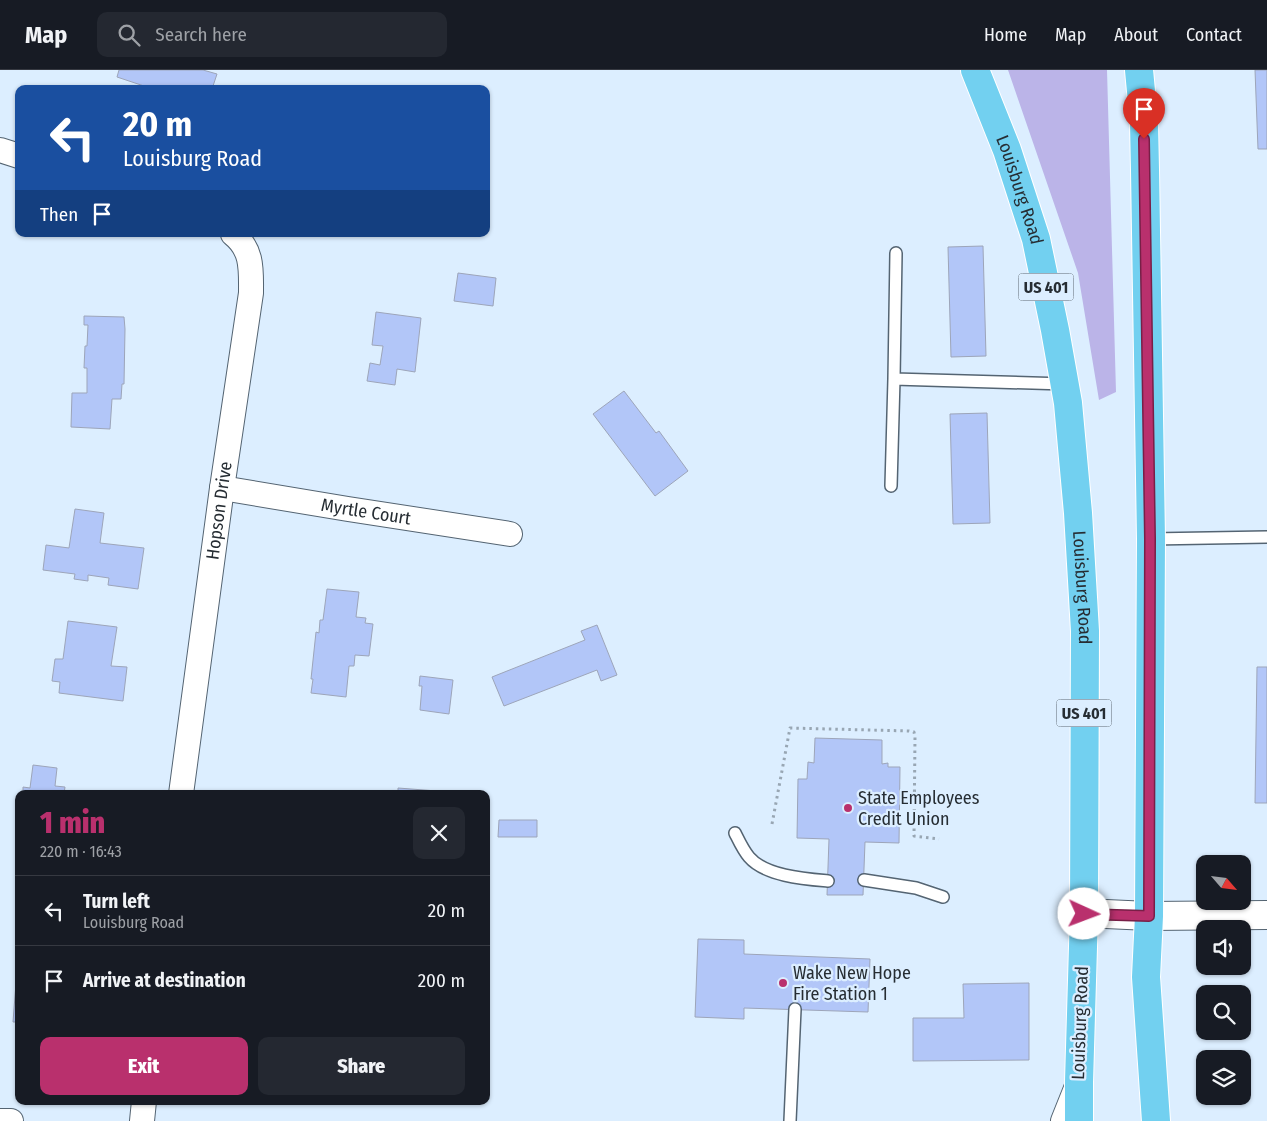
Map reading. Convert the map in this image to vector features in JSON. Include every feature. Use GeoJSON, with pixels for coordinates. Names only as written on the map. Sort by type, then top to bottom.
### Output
{"type":"FeatureCollection","features":[{"type":"Feature","properties":{"kind":"highway","name":"Louisburg Road"},"geometry":{"type":"LineString","coordinates":[[975,70],[1007,150],[1036,238],[1065,384],[1076,498],[1085,631],[1084,914],[1079,1121]]}},
{"type":"Feature","properties":{"kind":"highway"},"geometry":{"type":"LineString","coordinates":[[1139,70],[1144,123],[1150,539],[1149,916],[1146,977],[1156,1121]]}},
{"type":"Feature","properties":{"kind":"street"},"geometry":{"type":"LineString","coordinates":[[0,150],[15,155]]}},
{"type":"Feature","properties":{"kind":"street","name":"Hopson Drive"},"geometry":{"type":"LineString","coordinates":[[182,790],[222,488],[251,293],[251,262],[246,247],[236,237]]}},
{"type":"Feature","properties":{"kind":"street","name":"Myrtle Court"},"geometry":{"type":"LineString","coordinates":[[222,488],[510,534]]}},
{"type":"Feature","properties":{"kind":"street"},"geometry":{"type":"LineString","coordinates":[[1084,914],[1149,916],[1267,915]]}},
{"type":"Feature","properties":{"kind":"street"},"geometry":{"type":"LineString","coordinates":[[1063,1121],[1079,1082]]}},
{"type":"Feature","properties":{"kind":"street"},"geometry":{"type":"LineString","coordinates":[[142,1121],[144,1105]]}},
{"type":"Feature","properties":{"kind":"street"},"geometry":{"type":"LineString","coordinates":[[0,1121],[11,1121]]}},
{"type":"Feature","properties":{"kind":"lane"},"geometry":{"type":"LineString","coordinates":[[891,486],[896,253]]}},
{"type":"Feature","properties":{"kind":"lane"},"geometry":{"type":"LineString","coordinates":[[894,379],[1065,384]]}},
{"type":"Feature","properties":{"kind":"lane"},"geometry":{"type":"LineString","coordinates":[[1150,539],[1267,538]]}},
{"type":"Feature","properties":{"kind":"lane"},"geometry":{"type":"LineString","coordinates":[[735,833],[750,858],[768,870],[800,879],[828,881]]}},
{"type":"Feature","properties":{"kind":"lane"},"geometry":{"type":"LineString","coordinates":[[864,880],[916,888],[943,897]]}},
{"type":"Feature","properties":{"kind":"lane"},"geometry":{"type":"LineString","coordinates":[[790,1121],[795,1010]]}},
{"type":"Feature","properties":{"kind":"path"},"geometry":{"type":"LineString","coordinates":[[772,824],[790,728],[909,731],[914,732],[915,737],[914,836],[939,839]]}},
{"type":"Feature","properties":{"kind":"shaded area"},"geometry":{"type":"Polygon","coordinates":[[[1008,70],[1107,70],[1116,392],[1099,400],[1078,273],[1008,70]]]}},
{"type":"Feature","properties":{"kind":"building"},"geometry":{"type":"Polygon","coordinates":[[[119,70],[203,70],[217,74],[213,85],[141,85],[117,77],[119,70]]]}},
{"type":"Feature","properties":{"kind":"building"},"geometry":{"type":"Polygon","coordinates":[[[1255,70],[1267,70],[1267,149],[1258,149],[1255,70]]]}},
{"type":"Feature","properties":{"kind":"building"},"geometry":{"type":"Polygon","coordinates":[[[983,246],[986,356],[951,357],[948,247],[983,246]]]}},
{"type":"Feature","properties":{"kind":"building"},"geometry":{"type":"Polygon","coordinates":[[[458,273],[496,278],[493,306],[454,301],[458,273]]]}},
{"type":"Feature","properties":{"kind":"building"},"geometry":{"type":"Polygon","coordinates":[[[376,312],[421,318],[415,372],[397,369],[395,385],[367,381],[370,363],[380,365],[383,346],[372,345],[376,312]]]}},
{"type":"Feature","properties":{"kind":"building"},"geometry":{"type":"Polygon","coordinates":[[[84,316],[124,317],[124,384],[122,384],[121,399],[112,399],[110,429],[71,427],[72,393],[87,393],[87,368],[84,368],[88,325],[84,325],[84,316]]]}},
{"type":"Feature","properties":{"kind":"building"},"geometry":{"type":"Polygon","coordinates":[[[624,391],[656,433],[659,431],[688,471],[655,496],[593,414],[624,391]]]}},
{"type":"Feature","properties":{"kind":"building"},"geometry":{"type":"Polygon","coordinates":[[[987,413],[990,523],[953,524],[950,414],[987,413]]]}},
{"type":"Feature","properties":{"kind":"building"},"geometry":{"type":"Polygon","coordinates":[[[75,509],[104,513],[100,543],[144,548],[138,589],[108,585],[109,578],[88,575],[88,581],[74,579],[75,574],[43,570],[46,545],[69,548],[75,509]]]}},
{"type":"Feature","properties":{"kind":"building"},"geometry":{"type":"Polygon","coordinates":[[[327,589],[359,592],[356,617],[366,618],[365,623],[373,624],[369,656],[355,655],[354,666],[349,666],[346,697],[311,693],[316,632],[319,633],[320,620],[323,620],[327,589]]]}},
{"type":"Feature","properties":{"kind":"building"},"geometry":{"type":"Polygon","coordinates":[[[68,621],[117,627],[111,666],[127,667],[123,701],[59,693],[60,682],[52,681],[55,659],[63,659],[68,621]]]}},
{"type":"Feature","properties":{"kind":"building"},"geometry":{"type":"Polygon","coordinates":[[[597,625],[617,675],[601,681],[597,670],[504,706],[492,677],[585,640],[581,631],[597,625]]]}},
{"type":"Feature","properties":{"kind":"building"},"geometry":{"type":"Polygon","coordinates":[[[1257,667],[1267,667],[1267,803],[1255,803],[1257,667]]]}},
{"type":"Feature","properties":{"kind":"building"},"geometry":{"type":"Polygon","coordinates":[[[420,676],[453,680],[449,714],[420,710],[422,686],[419,686],[420,676]]]}},
{"type":"Feature","properties":{"kind":"building","name":"State Employees Credit Union"},"geometry":{"type":"Polygon","coordinates":[[[815,738],[882,740],[882,764],[888,763],[888,767],[900,767],[899,843],[865,842],[863,895],[827,895],[829,839],[797,838],[798,779],[807,779],[808,762],[814,763],[815,738]]]}},
{"type":"Feature","properties":{"kind":"building"},"geometry":{"type":"Polygon","coordinates":[[[33,765],[57,768],[55,786],[65,787],[65,790],[23,790],[23,787],[30,788],[33,765]]]}},
{"type":"Feature","properties":{"kind":"building"},"geometry":{"type":"Polygon","coordinates":[[[398,788],[424,790],[398,790],[398,788]]]}},
{"type":"Feature","properties":{"kind":"building"},"geometry":{"type":"Polygon","coordinates":[[[499,820],[537,820],[537,837],[498,837],[499,820]]]}},
{"type":"Feature","properties":{"kind":"building","name":"Wake New Hope Fire Station 1"},"geometry":{"type":"Polygon","coordinates":[[[698,939],[744,940],[744,954],[870,959],[868,1012],[744,1008],[744,1019],[695,1017],[698,939]]]}},
{"type":"Feature","properties":{"kind":"building"},"geometry":{"type":"Polygon","coordinates":[[[1029,983],[1029,1060],[913,1061],[913,1018],[964,1018],[963,984],[1029,983]]]}},
{"type":"Feature","properties":{"kind":"building"},"geometry":{"type":"Polygon","coordinates":[[[15,996],[15,1022],[13,1022],[15,996]]]}},
{"type":"Feature","properties":{"kind":"place","name":"State Employees Credit Union"},"geometry":{"type":"Point","coordinates":[848,808]}},
{"type":"Feature","properties":{"kind":"place","name":"Wake New Hope Fire Station 1"},"geometry":{"type":"Point","coordinates":[783,983]}},
{"type":"Feature","properties":{"kind":"route"},"geometry":{"type":"LineString","coordinates":[[1084,914],[1149,916],[1150,539],[1144,139]]}}]}
